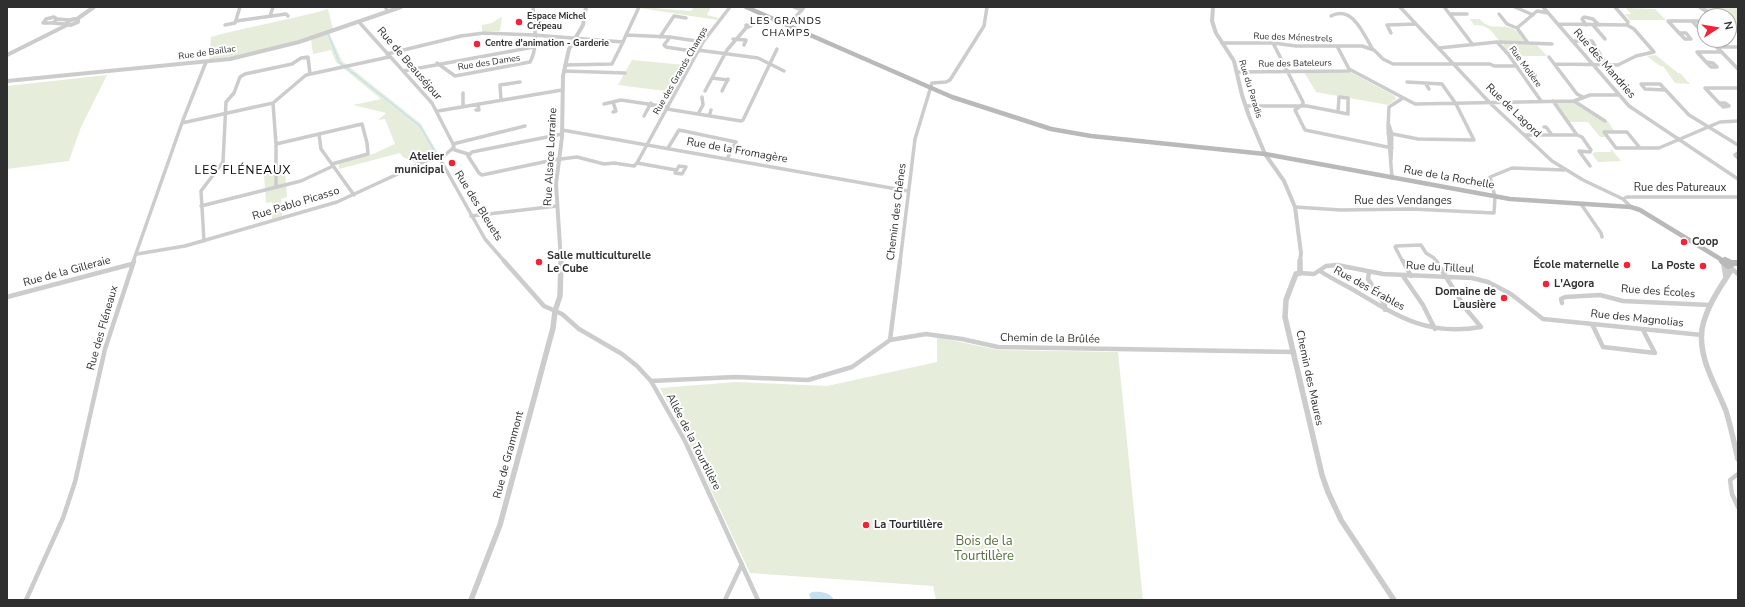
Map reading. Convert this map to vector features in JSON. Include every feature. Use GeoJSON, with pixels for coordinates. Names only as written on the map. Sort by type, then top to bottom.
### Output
{"type":"FeatureCollection","features":[{"type":"Feature","properties":{"kind":"main road","name":"Rue de la Rochelle"},"geometry":{"type":"LineString","coordinates":[[746,7],[952,97],[1064,132],[1265,154],[1495,197],[1538,202],[1631,206]]}},
{"type":"Feature","properties":{"kind":"main road"},"geometry":{"type":"LineString","coordinates":[[1631,206],[1640,210],[1730,267],[1738,264]]}},
{"type":"Feature","properties":{"kind":"street"},"geometry":{"type":"LineString","coordinates":[[77,19],[78,22],[75,24],[46,24],[43,22],[50,18],[70,20],[77,19],[94,7]]}},
{"type":"Feature","properties":{"kind":"street"},"geometry":{"type":"LineString","coordinates":[[225,25],[236,23],[240,7]]}},
{"type":"Feature","properties":{"kind":"street"},"geometry":{"type":"LineString","coordinates":[[270,16],[273,7]]}},
{"type":"Feature","properties":{"kind":"street"},"geometry":{"type":"LineString","coordinates":[[385,7],[388,11]]}},
{"type":"Feature","properties":{"kind":"street","name":"Rue de Baillac"},"geometry":{"type":"LineString","coordinates":[[7,81],[230,59],[299,42],[402,7]]}},
{"type":"Feature","properties":{"kind":"street","name":"Rue des Dames"},"geometry":{"type":"LineString","coordinates":[[437,63],[451,74],[462,76],[526,64],[532,60],[534,47],[534,35],[536,30],[533,7]]}},
{"type":"Feature","properties":{"kind":"street","name":"Rue Alsace Lorraine"},"geometry":{"type":"LineString","coordinates":[[555,311],[560,296],[561,281],[556,184],[562,132],[562,90],[565,65],[569,49],[574,38],[583,25],[586,7]]}},
{"type":"Feature","properties":{"kind":"street"},"geometry":{"type":"LineString","coordinates":[[565,65],[612,64],[639,7]]}},
{"type":"Feature","properties":{"kind":"street","name":"Rue des Grands Champs"},"geometry":{"type":"LineString","coordinates":[[637,163],[703,42],[730,7]]}},
{"type":"Feature","properties":{"kind":"street"},"geometry":{"type":"LineString","coordinates":[[794,7],[802,10]]}},
{"type":"Feature","properties":{"kind":"street"},"geometry":{"type":"LineString","coordinates":[[797,15],[804,7]]}},
{"type":"Feature","properties":{"kind":"street"},"geometry":{"type":"LineString","coordinates":[[930,88],[932,83],[946,82],[950,80],[984,26],[986,7]]}},
{"type":"Feature","properties":{"kind":"street","name":"Rue du Paradis"},"geometry":{"type":"LineString","coordinates":[[1214,7],[1212,21],[1216,33],[1234,61],[1246,106],[1265,154]]}},
{"type":"Feature","properties":{"kind":"street","name":"Rue de Lagord"},"geometry":{"type":"LineString","coordinates":[[1400,7],[1490,103],[1552,161],[1564,170],[1623,198],[1631,206]]}},
{"type":"Feature","properties":{"kind":"street"},"geometry":{"type":"LineString","coordinates":[[1515,7],[1533,15]]}},
{"type":"Feature","properties":{"kind":"street"},"geometry":{"type":"LineString","coordinates":[[1517,28],[1540,7]]}},
{"type":"Feature","properties":{"kind":"street","name":"Rue des Mandries"},"geometry":{"type":"LineString","coordinates":[[1543,7],[1618,95],[1634,110],[1738,179]]}},
{"type":"Feature","properties":{"kind":"street"},"geometry":{"type":"LineString","coordinates":[[1615,7],[1628,22],[1627,25]]}},
{"type":"Feature","properties":{"kind":"street"},"geometry":{"type":"LineString","coordinates":[[1445,8],[1465,36],[1473,44]]}},
{"type":"Feature","properties":{"kind":"street"},"geometry":{"type":"LineString","coordinates":[[1537,11],[1548,13]]}},
{"type":"Feature","properties":{"kind":"street"},"geometry":{"type":"LineString","coordinates":[[1331,16],[1336,13],[1351,15],[1374,50]]}},
{"type":"Feature","properties":{"kind":"street"},"geometry":{"type":"LineString","coordinates":[[236,20],[286,14],[288,16]]}},
{"type":"Feature","properties":{"kind":"street"},"geometry":{"type":"LineString","coordinates":[[1450,14],[1467,14]]}},
{"type":"Feature","properties":{"kind":"street"},"geometry":{"type":"LineString","coordinates":[[1499,14],[1507,24],[1517,28],[1528,43]]}},
{"type":"Feature","properties":{"kind":"street"},"geometry":{"type":"LineString","coordinates":[[660,36],[674,16],[686,18]]}},
{"type":"Feature","properties":{"kind":"street"},"geometry":{"type":"LineString","coordinates":[[1586,25],[1582,19],[1584,17],[1595,20],[1599,25]]}},
{"type":"Feature","properties":{"kind":"street"},"geometry":{"type":"LineString","coordinates":[[52,23],[57,19]]}},
{"type":"Feature","properties":{"kind":"street"},"geometry":{"type":"LineString","coordinates":[[7,55],[66,24],[70,20]]}},
{"type":"Feature","properties":{"kind":"street"},"geometry":{"type":"LineString","coordinates":[[1679,33],[1668,21],[1692,21],[1697,25]]}},
{"type":"Feature","properties":{"kind":"street","name":"Rue de Beauséjour"},"geometry":{"type":"LineString","coordinates":[[359,22],[428,98],[438,111],[453,144]]}},
{"type":"Feature","properties":{"kind":"street"},"geometry":{"type":"LineString","coordinates":[[1391,32],[1387,25],[1416,24]]}},
{"type":"Feature","properties":{"kind":"street"},"geometry":{"type":"LineString","coordinates":[[1555,64],[1620,64],[1634,56],[1654,52],[1634,29],[1627,25],[1558,24]]}},
{"type":"Feature","properties":{"kind":"street"},"geometry":{"type":"LineString","coordinates":[[1593,25],[1605,39]]}},
{"type":"Feature","properties":{"kind":"street"},"geometry":{"type":"LineString","coordinates":[[705,91],[723,54],[733,39],[746,28]]}},
{"type":"Feature","properties":{"kind":"street"},"geometry":{"type":"LineString","coordinates":[[182,123],[273,102],[305,76],[310,74],[461,36],[484,33],[534,35],[623,42]]}},
{"type":"Feature","properties":{"kind":"street"},"geometry":{"type":"LineString","coordinates":[[626,35],[660,36],[703,42]]}},
{"type":"Feature","properties":{"kind":"street"},"geometry":{"type":"LineString","coordinates":[[670,37],[664,45],[666,47],[758,58],[768,65],[784,71]]}},
{"type":"Feature","properties":{"kind":"street"},"geometry":{"type":"LineString","coordinates":[[733,39],[746,40],[744,45]]}},
{"type":"Feature","properties":{"kind":"street"},"geometry":{"type":"LineString","coordinates":[[1572,41],[1592,41],[1606,64]]}},
{"type":"Feature","properties":{"kind":"street"},"geometry":{"type":"LineString","coordinates":[[1439,48],[1497,42],[1552,44]]}},
{"type":"Feature","properties":{"kind":"street","name":"Rue Molière"},"geometry":{"type":"LineString","coordinates":[[1497,42],[1517,66],[1541,101]]}},
{"type":"Feature","properties":{"kind":"street"},"geometry":{"type":"LineString","coordinates":[[1273,43],[1303,102],[1295,111],[1306,131],[1390,147]]}},
{"type":"Feature","properties":{"kind":"street","name":"Rue des Ménestrels"},"geometry":{"type":"LineString","coordinates":[[1222,44],[1273,43],[1296,46],[1362,46],[1374,50],[1383,60],[1393,64],[1517,66]]}},
{"type":"Feature","properties":{"kind":"street"},"geometry":{"type":"LineString","coordinates":[[1362,46],[1369,43]]}},
{"type":"Feature","properties":{"kind":"street"},"geometry":{"type":"LineString","coordinates":[[1337,46],[1348,68],[1353,72],[1415,104],[1574,101],[1592,94],[1618,95]]}},
{"type":"Feature","properties":{"kind":"street","name":"Rue des Dames"},"geometry":{"type":"LineString","coordinates":[[403,71],[437,63],[534,47]]}},
{"type":"Feature","properties":{"kind":"street"},"geometry":{"type":"LineString","coordinates":[[1717,48],[1737,68]]}},
{"type":"Feature","properties":{"kind":"street"},"geometry":{"type":"LineString","coordinates":[[604,104],[621,100],[651,103],[668,108],[740,121],[744,119],[768,65],[777,49]]}},
{"type":"Feature","properties":{"kind":"street"},"geometry":{"type":"LineString","coordinates":[[1706,62],[1697,52],[1722,52]]}},
{"type":"Feature","properties":{"kind":"street"},"geometry":{"type":"LineString","coordinates":[[204,241],[201,191],[223,162],[226,102],[234,93],[239,78],[242,75],[292,64],[301,58],[308,57],[310,74]]}},
{"type":"Feature","properties":{"kind":"street"},"geometry":{"type":"LineString","coordinates":[[1549,57],[1577,94],[1583,97]]}},
{"type":"Feature","properties":{"kind":"street","name":"Rue des Fléneaux"},"geometry":{"type":"LineString","coordinates":[[26,600],[63,518],[75,482],[105,349],[132,264],[137,254],[182,123],[206,62]]}},
{"type":"Feature","properties":{"kind":"street"},"geometry":{"type":"LineString","coordinates":[[1344,70],[1348,68]]}},
{"type":"Feature","properties":{"kind":"street","name":"Rue des Bateleurs"},"geometry":{"type":"LineString","coordinates":[[1237,72],[1344,70],[1353,72]]}},
{"type":"Feature","properties":{"kind":"street"},"geometry":{"type":"LineString","coordinates":[[564,72],[625,73]]}},
{"type":"Feature","properties":{"kind":"street"},"geometry":{"type":"LineString","coordinates":[[712,78],[728,79],[722,91]]}},
{"type":"Feature","properties":{"kind":"street"},"geometry":{"type":"LineString","coordinates":[[501,100],[500,85],[520,82]]}},
{"type":"Feature","properties":{"kind":"street"},"geometry":{"type":"LineString","coordinates":[[1390,134],[1418,139],[1474,140],[1456,104],[1442,84],[1407,82]]}},
{"type":"Feature","properties":{"kind":"street"},"geometry":{"type":"LineString","coordinates":[[1426,84],[1429,89]]}},
{"type":"Feature","properties":{"kind":"street"},"geometry":{"type":"LineString","coordinates":[[1665,90],[1645,90],[1641,84],[1660,84],[1684,111],[1738,145]]}},
{"type":"Feature","properties":{"kind":"street","name":"Chemin des Chênes"},"geometry":{"type":"LineString","coordinates":[[890,340],[914,139],[930,88]]}},
{"type":"Feature","properties":{"kind":"street"},"geometry":{"type":"LineString","coordinates":[[1720,104],[1705,88],[1738,88]]}},
{"type":"Feature","properties":{"kind":"street"},"geometry":{"type":"LineString","coordinates":[[438,111],[562,90]]}},
{"type":"Feature","properties":{"kind":"street"},"geometry":{"type":"LineString","coordinates":[[463,93],[463,107]]}},
{"type":"Feature","properties":{"kind":"street"},"geometry":{"type":"LineString","coordinates":[[698,114],[703,105],[702,97]]}},
{"type":"Feature","properties":{"kind":"street"},"geometry":{"type":"LineString","coordinates":[[1246,106],[1300,106],[1348,114],[1348,98],[1339,97],[1338,112]]}},
{"type":"Feature","properties":{"kind":"street"},"geometry":{"type":"LineString","coordinates":[[1392,178],[1391,160],[1389,158],[1389,107],[1402,98]]}},
{"type":"Feature","properties":{"kind":"street"},"geometry":{"type":"LineString","coordinates":[[1553,101],[1577,135]]}},
{"type":"Feature","properties":{"kind":"street"},"geometry":{"type":"LineString","coordinates":[[1574,101],[1605,121]]}},
{"type":"Feature","properties":{"kind":"street"},"geometry":{"type":"LineString","coordinates":[[273,102],[276,144],[276,187]]}},
{"type":"Feature","properties":{"kind":"street"},"geometry":{"type":"LineString","coordinates":[[613,102],[616,111],[613,112]]}},
{"type":"Feature","properties":{"kind":"street"},"geometry":{"type":"LineString","coordinates":[[644,116],[651,103]]}},
{"type":"Feature","properties":{"kind":"street"},"geometry":{"type":"LineString","coordinates":[[476,110],[479,110],[478,104]]}},
{"type":"Feature","properties":{"kind":"street"},"geometry":{"type":"LineString","coordinates":[[709,116],[711,110]]}},
{"type":"Feature","properties":{"kind":"street"},"geometry":{"type":"LineString","coordinates":[[1640,148],[1627,132],[1604,132],[1616,148],[1640,148],[1659,148],[1707,126],[1720,122],[1738,121]]}},
{"type":"Feature","properties":{"kind":"street"},"geometry":{"type":"LineString","coordinates":[[201,206],[301,181],[332,165],[368,154],[367,142],[364,136],[362,124],[276,144]]}},
{"type":"Feature","properties":{"kind":"street"},"geometry":{"type":"LineString","coordinates":[[524,126],[453,144],[454,147],[452,149],[468,154],[562,132]]}},
{"type":"Feature","properties":{"kind":"street"},"geometry":{"type":"LineString","coordinates":[[1544,127],[1546,127],[1552,135]]}},
{"type":"Feature","properties":{"kind":"street"},"geometry":{"type":"LineString","coordinates":[[668,148],[679,130],[736,142],[727,159]]}},
{"type":"Feature","properties":{"kind":"street","name":"Rue de la Fromagère"},"geometry":{"type":"LineString","coordinates":[[562,132],[648,144],[908,191]]}},
{"type":"Feature","properties":{"kind":"street"},"geometry":{"type":"LineString","coordinates":[[319,134],[320,149],[354,195]]}},
{"type":"Feature","properties":{"kind":"street"},"geometry":{"type":"LineString","coordinates":[[1524,135],[1577,135],[1582,137],[1591,150],[1590,152],[1579,151],[1590,166]]}},
{"type":"Feature","properties":{"kind":"street","name":"Rue Pablo Picasso"},"geometry":{"type":"LineString","coordinates":[[137,254],[175,248],[204,241],[337,202],[428,160],[440,159],[452,149]]}},
{"type":"Feature","properties":{"kind":"street"},"geometry":{"type":"LineString","coordinates":[[1738,153],[1735,155],[1738,158]]}},
{"type":"Feature","properties":{"kind":"street"},"geometry":{"type":"LineString","coordinates":[[468,154],[472,164],[482,174],[559,159],[577,157],[604,164],[614,163],[634,166],[637,163],[676,170]]}},
{"type":"Feature","properties":{"kind":"street","name":"Chemin des Maures"},"geometry":{"type":"LineString","coordinates":[[1265,154],[1284,181],[1296,207],[1301,253],[1300,273],[1296,274],[1288,294],[1285,308],[1312,435],[1326,486],[1344,525],[1394,600]]}},
{"type":"Feature","properties":{"kind":"street","name":"Rue des Bleuets"},"geometry":{"type":"LineString","coordinates":[[440,159],[485,239],[544,306],[555,311]]}},
{"type":"Feature","properties":{"kind":"street"},"geometry":{"type":"LineString","coordinates":[[1495,197],[1490,177],[1507,168],[1564,170]]}},
{"type":"Feature","properties":{"kind":"street","name":"Rue des Vendanges"},"geometry":{"type":"LineString","coordinates":[[1296,207],[1341,210],[1412,209],[1492,213],[1495,211],[1495,197]]}},
{"type":"Feature","properties":{"kind":"street","name":"Rue des Patureaux"},"geometry":{"type":"LineString","coordinates":[[1623,198],[1738,197]]}},
{"type":"Feature","properties":{"kind":"street"},"geometry":{"type":"LineString","coordinates":[[1581,204],[1601,232],[1602,237]]}},
{"type":"Feature","properties":{"kind":"street"},"geometry":{"type":"LineString","coordinates":[[471,216],[557,206]]}},
{"type":"Feature","properties":{"kind":"street"},"geometry":{"type":"LineString","coordinates":[[1411,276],[1395,246],[1421,245],[1426,253],[1434,258],[1447,277]]}},
{"type":"Feature","properties":{"kind":"street","name":"Rue de la Gilleraie"},"geometry":{"type":"LineString","coordinates":[[7,297],[132,264]]}},
{"type":"Feature","properties":{"kind":"street","name":"Rue du Tilleul"},"geometry":{"type":"LineString","coordinates":[[1300,273],[1314,274],[1326,266],[1337,265],[1369,272],[1404,276],[1472,278],[1488,282],[1515,296],[1541,318],[1570,321]]}},
{"type":"Feature","properties":{"kind":"street"},"geometry":{"type":"LineString","coordinates":[[1726,277],[1730,267]]}},
{"type":"Feature","properties":{"kind":"street"},"geometry":{"type":"LineString","coordinates":[[1730,267],[1710,305],[1702,335],[1704,357],[1729,421],[1738,459]]}},
{"type":"Feature","properties":{"kind":"street","name":"Rue des Érables"},"geometry":{"type":"LineString","coordinates":[[1320,271],[1385,310],[1411,322],[1435,329],[1461,330],[1482,327],[1466,309],[1447,277]]}},
{"type":"Feature","properties":{"kind":"street"},"geometry":{"type":"LineString","coordinates":[[1369,272],[1368,279],[1385,305],[1385,310]]}},
{"type":"Feature","properties":{"kind":"street"},"geometry":{"type":"LineString","coordinates":[[1404,276],[1423,306],[1435,329]]}},
{"type":"Feature","properties":{"kind":"street","name":"Rue des Écoles"},"geometry":{"type":"LineString","coordinates":[[1562,303],[1561,299],[1564,297],[1600,295],[1623,301],[1710,305]]}},
{"type":"Feature","properties":{"kind":"street"},"geometry":{"type":"LineString","coordinates":[[1370,301],[1381,299]]}},
{"type":"Feature","properties":{"kind":"street","name":"Allée de la Tourtillère"},"geometry":{"type":"LineString","coordinates":[[555,311],[562,314],[579,329],[622,354],[637,366],[651,381],[685,441],[758,600]]}},
{"type":"Feature","properties":{"kind":"street","name":"Rue de Grammont"},"geometry":{"type":"LineString","coordinates":[[471,600],[500,525],[514,480],[553,328],[555,311]]}},
{"type":"Feature","properties":{"kind":"street","name":"Rue des Magnolias"},"geometry":{"type":"LineString","coordinates":[[1570,321],[1643,330],[1702,335]]}},
{"type":"Feature","properties":{"kind":"street"},"geometry":{"type":"LineString","coordinates":[[1592,324],[1603,347],[1655,353],[1643,330]]}},
{"type":"Feature","properties":{"kind":"street","name":"Chemin de la Brûlée"},"geometry":{"type":"LineString","coordinates":[[651,381],[735,377],[808,380],[852,367],[890,340],[931,334],[962,339],[998,348],[1294,352]]}},
{"type":"Feature","properties":{"kind":"street"},"geometry":{"type":"LineString","coordinates":[[1738,474],[1730,480],[1730,487],[1738,507]]}},
{"type":"Feature","properties":{"kind":"street"},"geometry":{"type":"LineString","coordinates":[[725,600],[742,564]]}},
{"type":"Feature","properties":{"kind":"green space"},"geometry":{"type":"Polygon","coordinates":[[[694,7],[711,7],[707,15],[719,18],[717,20],[640,8],[691,11],[694,7]]]}},
{"type":"Feature","properties":{"kind":"green space"},"geometry":{"type":"Polygon","coordinates":[[[1704,7],[1738,7],[1738,29],[1737,8],[1704,7]]]}},
{"type":"Feature","properties":{"kind":"green space"},"geometry":{"type":"Polygon","coordinates":[[[1626,8],[1655,9],[1666,20],[1630,20],[1625,14],[1631,14],[1626,8]]]}},
{"type":"Feature","properties":{"kind":"green space"},"geometry":{"type":"Polygon","coordinates":[[[328,9],[333,29],[272,48],[209,60],[211,37],[328,9]]]}},
{"type":"Feature","properties":{"kind":"green space"},"geometry":{"type":"Polygon","coordinates":[[[501,17],[500,31],[482,31],[482,25],[492,23],[501,17]]]}},
{"type":"Feature","properties":{"kind":"green space"},"geometry":{"type":"Polygon","coordinates":[[[1470,19],[1480,19],[1485,24],[1491,26],[1508,27],[1513,29],[1519,33],[1524,41],[1499,41],[1489,29],[1483,26],[1474,25],[1470,19]]]}},
{"type":"Feature","properties":{"kind":"green space"},"geometry":{"type":"Polygon","coordinates":[[[329,33],[342,61],[421,124],[439,155],[417,164],[403,157],[400,153],[339,169],[339,163],[373,154],[395,144],[385,119],[378,120],[386,113],[353,105],[381,99],[336,62],[331,50],[313,54],[311,39],[329,33]]]}},
{"type":"Feature","properties":{"kind":"green space"},"geometry":{"type":"Polygon","coordinates":[[[1504,44],[1537,45],[1547,56],[1512,56],[1503,46],[1504,44]]]}},
{"type":"Feature","properties":{"kind":"green space"},"geometry":{"type":"Polygon","coordinates":[[[1656,55],[1680,73],[1690,84],[1675,83],[1663,66],[1660,66],[1647,56],[1656,55]]]}},
{"type":"Feature","properties":{"kind":"green space"},"geometry":{"type":"Polygon","coordinates":[[[632,60],[686,65],[673,92],[618,85],[632,60]]]}},
{"type":"Feature","properties":{"kind":"green space"},"geometry":{"type":"Polygon","coordinates":[[[1304,72],[1352,73],[1395,96],[1396,99],[1388,105],[1316,92],[1304,72]]]}},
{"type":"Feature","properties":{"kind":"green space"},"geometry":{"type":"Polygon","coordinates":[[[107,75],[81,127],[69,161],[7,169],[7,86],[107,75]]]}},
{"type":"Feature","properties":{"kind":"green space"},"geometry":{"type":"Polygon","coordinates":[[[1553,101],[1574,101],[1605,121],[1608,121],[1614,131],[1602,131],[1606,137],[1600,137],[1588,122],[1568,122],[1553,101]]]}},
{"type":"Feature","properties":{"kind":"green space"},"geometry":{"type":"Polygon","coordinates":[[[1610,150],[1612,150],[1621,161],[1598,162],[1592,154],[1595,152],[1611,152],[1610,150]]]}},
{"type":"Feature","properties":{"kind":"green space"},"geometry":{"type":"Polygon","coordinates":[[[285,169],[287,197],[281,199],[282,216],[272,219],[272,202],[266,203],[264,175],[285,169]]]}},
{"type":"Feature","properties":{"kind":"green space","name":"Bois de la Tourtillère"},"geometry":{"type":"Polygon","coordinates":[[[937,337],[998,350],[1118,352],[1143,600],[936,600],[933,586],[750,573],[687,439],[660,388],[736,382],[827,386],[937,362],[937,337]]]}},
{"type":"Feature","properties":{"kind":"water"},"geometry":{"type":"Polygon","coordinates":[[[812,592],[830,595],[834,600],[811,600],[809,594],[812,592]]]}},
{"type":"Feature","properties":{"kind":"waterway"},"geometry":{"type":"LineString","coordinates":[[328,33],[339,62],[420,126],[436,154]]}},
{"type":"Feature","properties":{"kind":"place","name":"Espace Michel Crépeau"},"geometry":{"type":"Point","coordinates":[519,22]}},
{"type":"Feature","properties":{"kind":"place","name":"Centre d'animation - Garderie"},"geometry":{"type":"Point","coordinates":[477,44]}},
{"type":"Feature","properties":{"kind":"place","name":"Atelier municipal"},"geometry":{"type":"Point","coordinates":[452,163]}},
{"type":"Feature","properties":{"kind":"place","name":"Coop"},"geometry":{"type":"Point","coordinates":[1684,242]}},
{"type":"Feature","properties":{"kind":"place","name":"Salle multiculturelle Le Cube"},"geometry":{"type":"Point","coordinates":[539,262]}},
{"type":"Feature","properties":{"kind":"place","name":"École maternelle"},"geometry":{"type":"Point","coordinates":[1627,265]}},
{"type":"Feature","properties":{"kind":"place","name":"La Poste"},"geometry":{"type":"Point","coordinates":[1703,266]}},
{"type":"Feature","properties":{"kind":"place","name":"L'Agora"},"geometry":{"type":"Point","coordinates":[1546,284]}},
{"type":"Feature","properties":{"kind":"place","name":"Domaine de Lausière"},"geometry":{"type":"Point","coordinates":[1504,298]}},
{"type":"Feature","properties":{"kind":"place","name":"La Tourtillère"},"geometry":{"type":"Point","coordinates":[866,525]}},
{"type":"Feature","properties":{"kind":"district","name":"LES GRANDS CHAMPS"},"geometry":{"type":"Point","coordinates":[786,28]}},
{"type":"Feature","properties":{"kind":"district","name":"LES FLÉNEAUX"},"geometry":{"type":"Point","coordinates":[243,171]}}]}
